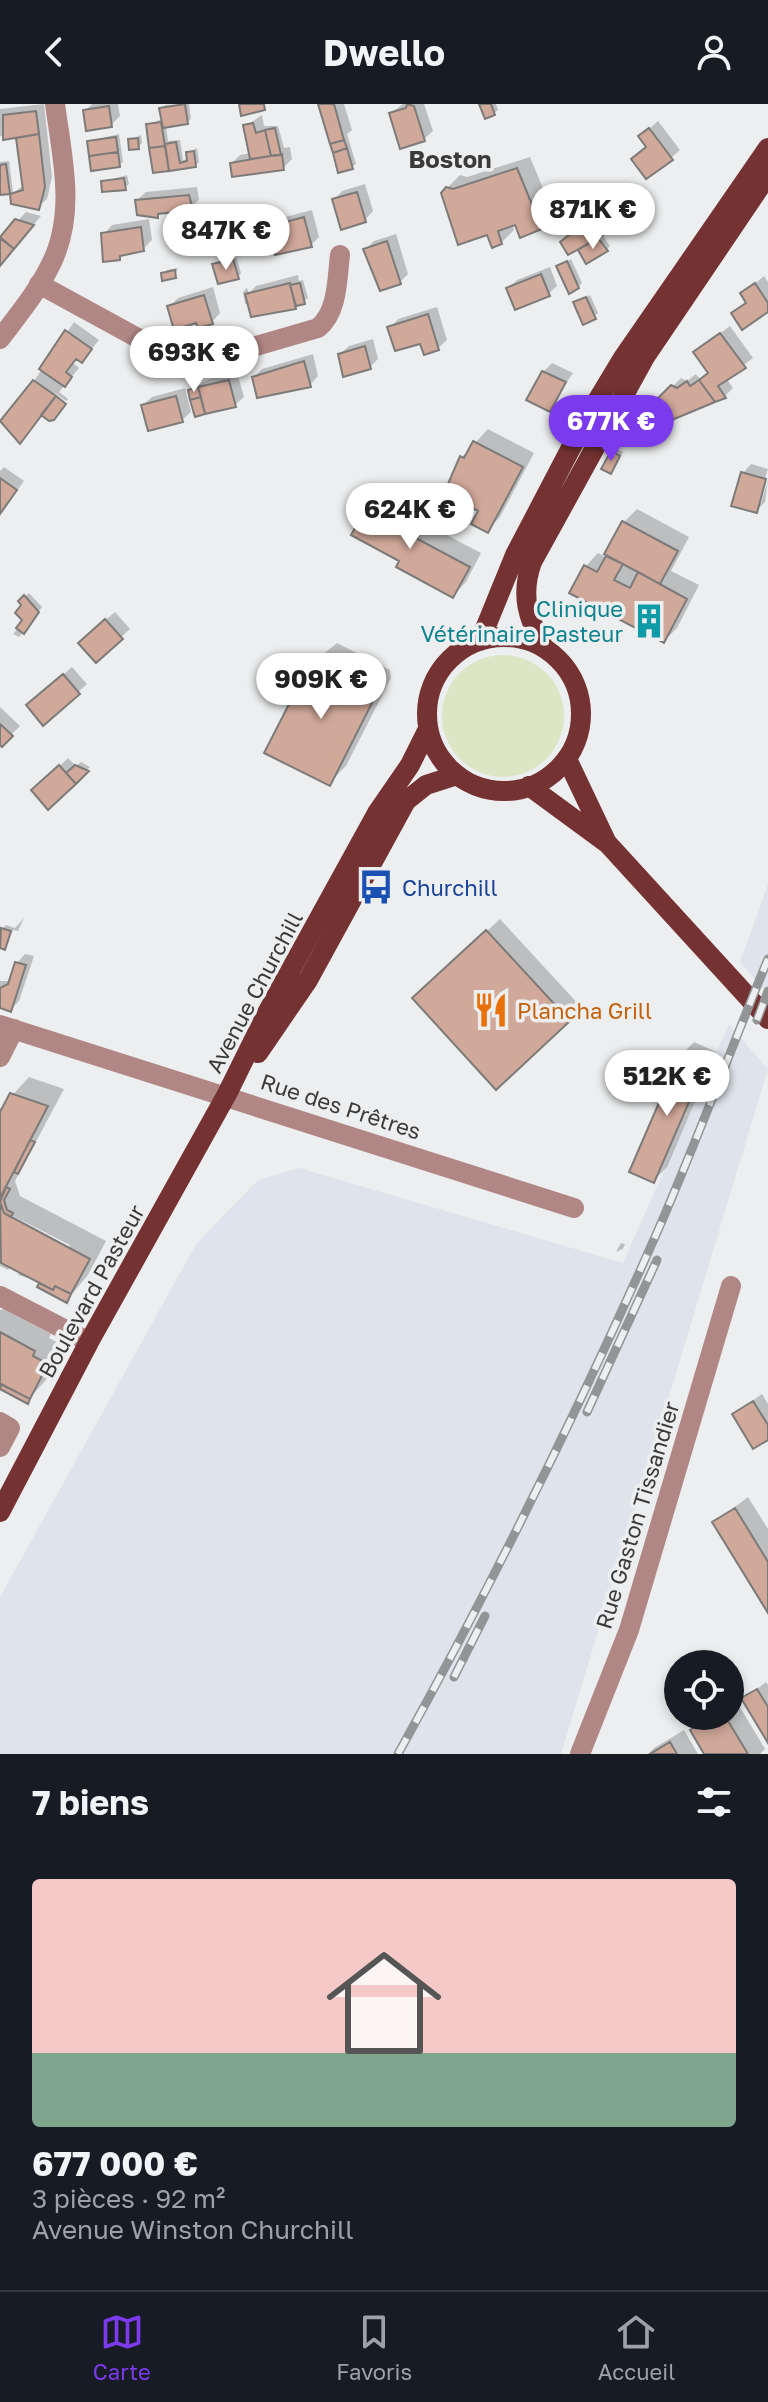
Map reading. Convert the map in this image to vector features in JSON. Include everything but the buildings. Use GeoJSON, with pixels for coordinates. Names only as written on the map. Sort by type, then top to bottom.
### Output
{"type":"FeatureCollection","features":[{"type":"Feature","properties":{"kind":"main road"},"geometry":{"type":"LineString","coordinates":[[480,641],[515,555],[591,410],[768,148]]}},
{"type":"Feature","properties":{"kind":"main road"},"geometry":{"type":"LineString","coordinates":[[544,648],[513,637],[480,641],[456,654],[437,675],[428,701],[428,729],[438,755],[457,775],[492,790],[529,786],[550,775],[567,759],[580,724],[579,698],[570,675],[544,648],[531,622],[525,595],[532,562],[645,357],[768,175]]}},
{"type":"Feature","properties":{"kind":"main road","name":"Avenue Churchill"},"geometry":{"type":"LineString","coordinates":[[227,1094],[268,1011],[377,813],[410,765],[428,729]]}},
{"type":"Feature","properties":{"kind":"main road"},"geometry":{"type":"LineString","coordinates":[[567,759],[608,844]]}},
{"type":"Feature","properties":{"kind":"main road","name":"Avenue Churchill"},"geometry":{"type":"LineString","coordinates":[[227,1094],[308,980],[406,801],[426,785],[457,775]]}},
{"type":"Feature","properties":{"kind":"main road"},"geometry":{"type":"LineString","coordinates":[[529,786],[608,844],[768,1019]]}},
{"type":"Feature","properties":{"kind":"main road","name":"Boulevard Pasteur"},"geometry":{"type":"LineString","coordinates":[[0,1512],[89,1342],[227,1094]]}},
{"type":"Feature","properties":{"kind":"street"},"geometry":{"type":"LineString","coordinates":[[0,339],[39,284],[56,252],[67,201],[55,104]]}},
{"type":"Feature","properties":{"kind":"street"},"geometry":{"type":"LineString","coordinates":[[39,284],[156,348],[180,357],[206,359],[318,328],[327,318],[335,297],[340,255]]}},
{"type":"Feature","properties":{"kind":"street"},"geometry":{"type":"LineString","coordinates":[[0,1057],[7,1027]]}},
{"type":"Feature","properties":{"kind":"street","name":"Rue des Prêtres"},"geometry":{"type":"LineString","coordinates":[[7,1027],[227,1094],[574,1208]]}},
{"type":"Feature","properties":{"kind":"street","name":"Rue Gaston Tissandier"},"geometry":{"type":"LineString","coordinates":[[580,1754],[629,1630],[731,1286]]}},
{"type":"Feature","properties":{"kind":"street"},"geometry":{"type":"LineString","coordinates":[[0,1296],[89,1342]]}},
{"type":"Feature","properties":{"kind":"street"},"geometry":{"type":"LineString","coordinates":[[0,1422],[10,1428],[0,1447]]}},
{"type":"Feature","properties":{"kind":"shaded area"},"geometry":{"type":"Polygon","coordinates":[[[768,884],[768,994],[740,962],[768,884]]]}},
{"type":"Feature","properties":{"kind":"shaded area"},"geometry":{"type":"Polygon","coordinates":[[[729,1024],[768,1069],[561,1754],[0,1754],[0,1597],[196,1244],[258,1180],[299,1168],[623,1263],[729,1024]]]}},
{"type":"Feature","properties":{"kind":"green space"},"geometry":{"type":"Polygon","coordinates":[[[503,655],[526,660],[546,673],[559,693],[564,716],[559,739],[546,759],[526,772],[503,777],[480,772],[460,759],[447,739],[442,716],[447,693],[460,673],[480,660],[503,655]]]}},
{"type":"Feature","properties":{"kind":"railway"},"geometry":{"type":"LineString","coordinates":[[398,1754],[502,1560],[598,1362],[673,1195],[768,959]]}},
{"type":"Feature","properties":{"kind":"railway"},"geometry":{"type":"LineString","coordinates":[[757,1020],[768,991]]}},
{"type":"Feature","properties":{"kind":"railway"},"geometry":{"type":"LineString","coordinates":[[587,1412],[657,1260]]}},
{"type":"Feature","properties":{"kind":"railway"},"geometry":{"type":"LineString","coordinates":[[454,1677],[485,1616]]}},
{"type":"Feature","properties":{"kind":"place","name":"Clinique Vétérinaire Pasteur"},"geometry":{"type":"Point","coordinates":[649,621]}},
{"type":"Feature","properties":{"kind":"place","name":"Churchill"},"geometry":{"type":"Point","coordinates":[376,887]}},
{"type":"Feature","properties":{"kind":"place","name":"Plancha Grill"},"geometry":{"type":"Point","coordinates":[491,1010]}},
{"type":"Feature","properties":{"kind":"district","name":"Boston"},"geometry":{"type":"Point","coordinates":[450,158]}}]}
